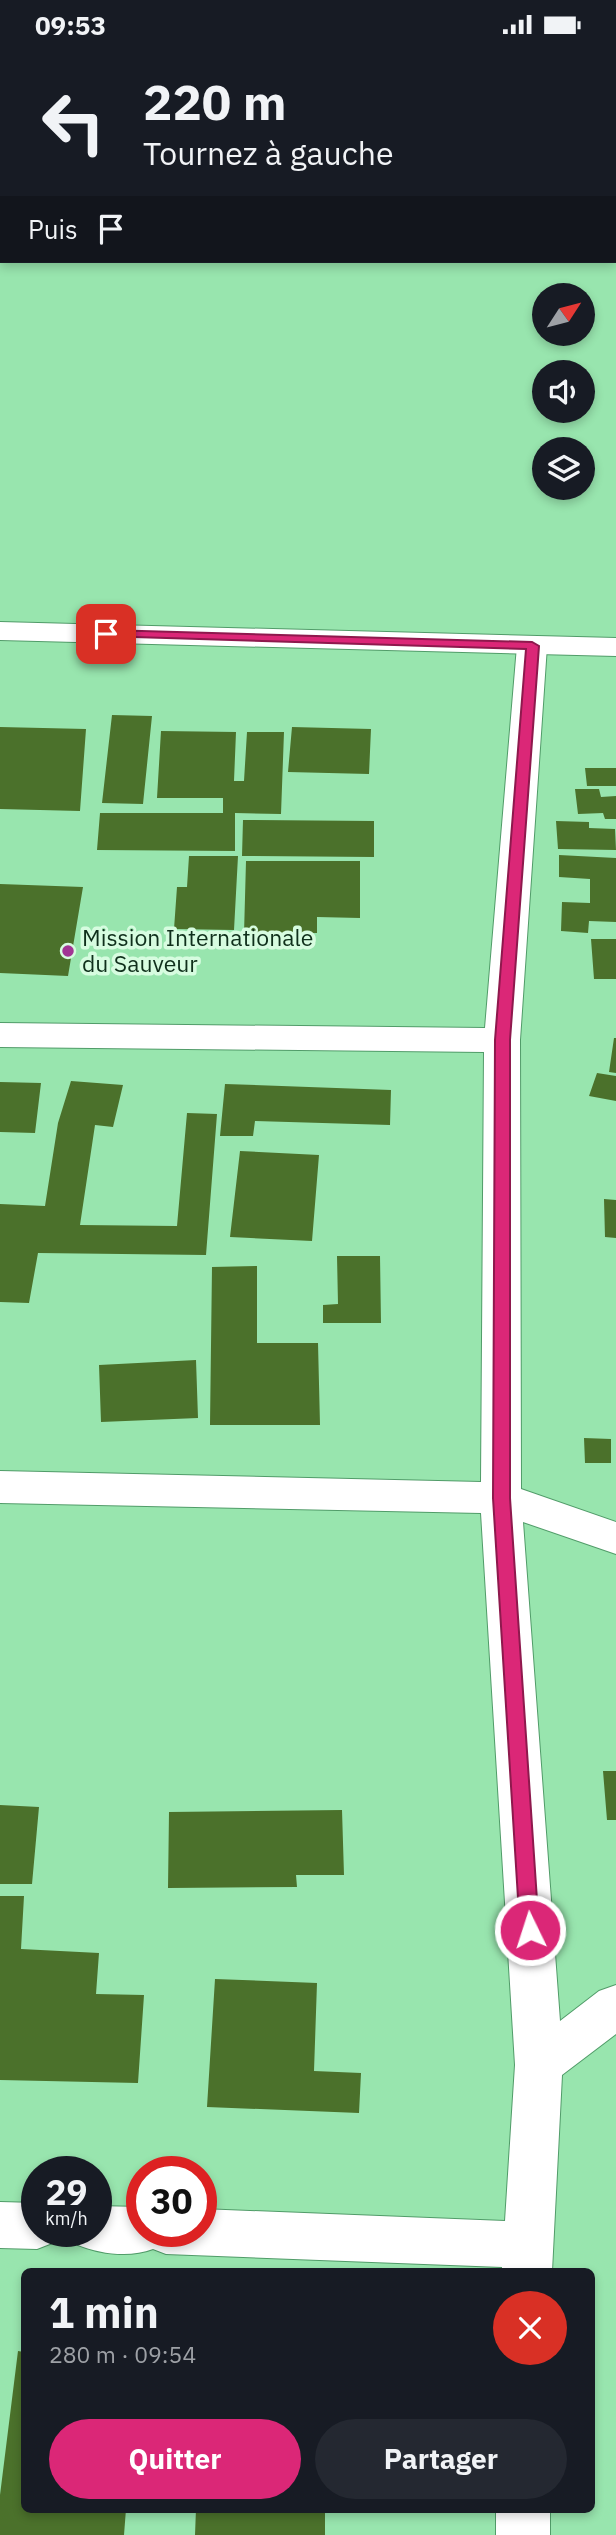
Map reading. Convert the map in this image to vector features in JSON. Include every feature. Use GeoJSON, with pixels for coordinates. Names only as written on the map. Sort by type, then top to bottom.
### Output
{"type":"FeatureCollection","features":[{"type":"Feature","properties":{"kind":"street"},"geometry":{"type":"LineString","coordinates":[[0,631],[616,647]]}},
{"type":"Feature","properties":{"kind":"street"},"geometry":{"type":"LineString","coordinates":[[217,2235],[527,2258],[539,2065],[501,1498],[502,1040],[532,646]]}},
{"type":"Feature","properties":{"kind":"street"},"geometry":{"type":"LineString","coordinates":[[0,1035],[502,1040]]}},
{"type":"Feature","properties":{"kind":"street"},"geometry":{"type":"LineString","coordinates":[[0,1487],[501,1498],[616,1538]]}},
{"type":"Feature","properties":{"kind":"street"},"geometry":{"type":"LineString","coordinates":[[539,2065],[616,2006]]}},
{"type":"Feature","properties":{"kind":"street"},"geometry":{"type":"LineString","coordinates":[[0,2225],[21,2226]]}},
{"type":"Feature","properties":{"kind":"street"},"geometry":{"type":"LineString","coordinates":[[523,2513],[523,2535]]}},
{"type":"Feature","properties":{"kind":"building"},"geometry":{"type":"Polygon","coordinates":[[[112,715],[152,716],[143,804],[102,803],[112,715]]]}},
{"type":"Feature","properties":{"kind":"building"},"geometry":{"type":"Polygon","coordinates":[[[0,727],[86,729],[80,811],[0,809],[0,727]]]}},
{"type":"Feature","properties":{"kind":"building"},"geometry":{"type":"Polygon","coordinates":[[[292,727],[371,729],[369,774],[288,772],[292,727]]]}},
{"type":"Feature","properties":{"kind":"building"},"geometry":{"type":"Polygon","coordinates":[[[161,731],[236,732],[234,781],[244,781],[247,732],[284,732],[281,814],[235,813],[235,851],[97,850],[100,813],[223,813],[223,798],[157,798],[161,731]]]}},
{"type":"Feature","properties":{"kind":"building"},"geometry":{"type":"Polygon","coordinates":[[[585,768],[616,768],[616,786],[587,786],[585,768]]]}},
{"type":"Feature","properties":{"kind":"building"},"geometry":{"type":"Polygon","coordinates":[[[575,789],[599,789],[601,797],[616,796],[616,819],[605,819],[603,813],[578,814],[575,789]]]}},
{"type":"Feature","properties":{"kind":"building"},"geometry":{"type":"Polygon","coordinates":[[[243,820],[374,821],[374,857],[242,856],[243,820]]]}},
{"type":"Feature","properties":{"kind":"building"},"geometry":{"type":"Polygon","coordinates":[[[556,821],[589,822],[589,828],[615,829],[616,850],[558,849],[556,821]]]}},
{"type":"Feature","properties":{"kind":"building"},"geometry":{"type":"Polygon","coordinates":[[[559,855],[616,858],[616,922],[589,921],[588,933],[561,931],[562,902],[590,903],[590,879],[559,877],[559,855]]]}},
{"type":"Feature","properties":{"kind":"building"},"geometry":{"type":"Polygon","coordinates":[[[189,856],[238,856],[234,930],[174,929],[177,887],[187,887],[189,856]]]}},
{"type":"Feature","properties":{"kind":"building"},"geometry":{"type":"Polygon","coordinates":[[[246,861],[360,861],[360,918],[317,917],[317,933],[244,934],[246,861]]]}},
{"type":"Feature","properties":{"kind":"building"},"geometry":{"type":"Polygon","coordinates":[[[0,884],[83,887],[68,976],[0,973],[0,884]]]}},
{"type":"Feature","properties":{"kind":"building"},"geometry":{"type":"Polygon","coordinates":[[[591,939],[616,939],[616,979],[594,979],[591,939]]]}},
{"type":"Feature","properties":{"kind":"building"},"geometry":{"type":"Polygon","coordinates":[[[616,1038],[616,1073],[609,1072],[616,1038]]]}},
{"type":"Feature","properties":{"kind":"building"},"geometry":{"type":"Polygon","coordinates":[[[597,1073],[616,1076],[616,1101],[589,1096],[597,1073]]]}},
{"type":"Feature","properties":{"kind":"building"},"geometry":{"type":"Polygon","coordinates":[[[71,1081],[123,1085],[113,1127],[95,1125],[80,1225],[177,1226],[187,1113],[217,1114],[206,1255],[38,1253],[29,1303],[0,1302],[0,1204],[45,1206],[58,1123],[71,1081]]]}},
{"type":"Feature","properties":{"kind":"building"},"geometry":{"type":"Polygon","coordinates":[[[0,1082],[41,1083],[35,1133],[0,1132],[0,1082]]]}},
{"type":"Feature","properties":{"kind":"building"},"geometry":{"type":"Polygon","coordinates":[[[225,1084],[391,1090],[390,1125],[255,1121],[253,1136],[220,1136],[225,1084]]]}},
{"type":"Feature","properties":{"kind":"building"},"geometry":{"type":"Polygon","coordinates":[[[240,1151],[319,1155],[312,1241],[230,1237],[240,1151]]]}},
{"type":"Feature","properties":{"kind":"building"},"geometry":{"type":"Polygon","coordinates":[[[604,1199],[616,1200],[616,1238],[605,1237],[604,1199]]]}},
{"type":"Feature","properties":{"kind":"building"},"geometry":{"type":"Polygon","coordinates":[[[337,1256],[380,1256],[381,1323],[323,1323],[323,1305],[338,1304],[337,1256]]]}},
{"type":"Feature","properties":{"kind":"building"},"geometry":{"type":"Polygon","coordinates":[[[257,1266],[257,1343],[318,1343],[320,1425],[210,1425],[212,1267],[257,1266]]]}},
{"type":"Feature","properties":{"kind":"building"},"geometry":{"type":"Polygon","coordinates":[[[196,1360],[198,1418],[101,1422],[99,1365],[196,1360]]]}},
{"type":"Feature","properties":{"kind":"building"},"geometry":{"type":"Polygon","coordinates":[[[584,1438],[611,1439],[611,1463],[585,1463],[584,1438]]]}},
{"type":"Feature","properties":{"kind":"building"},"geometry":{"type":"Polygon","coordinates":[[[603,1771],[616,1771],[616,1820],[607,1820],[603,1771]]]}},
{"type":"Feature","properties":{"kind":"building"},"geometry":{"type":"Polygon","coordinates":[[[0,1805],[39,1807],[32,1884],[0,1884],[0,1805]]]}},
{"type":"Feature","properties":{"kind":"building"},"geometry":{"type":"Polygon","coordinates":[[[342,1810],[344,1875],[296,1875],[297,1887],[168,1888],[169,1812],[342,1810]]]}},
{"type":"Feature","properties":{"kind":"building"},"geometry":{"type":"Polygon","coordinates":[[[0,1896],[24,1896],[21,1949],[99,1953],[96,1994],[144,1995],[138,2083],[0,2080],[0,1896]]]}},
{"type":"Feature","properties":{"kind":"building"},"geometry":{"type":"Polygon","coordinates":[[[215,1979],[317,1983],[314,2071],[361,2073],[359,2113],[207,2107],[215,1979]]]}},
{"type":"Feature","properties":{"kind":"building"},"geometry":{"type":"Polygon","coordinates":[[[18,2351],[21,2352],[21,2513],[126,2513],[124,2535],[0,2535],[0,2495],[18,2351]]]}},
{"type":"Feature","properties":{"kind":"building"},"geometry":{"type":"Polygon","coordinates":[[[196,2513],[325,2513],[325,2535],[195,2535],[196,2513]]]}},
{"type":"Feature","properties":{"kind":"place","name":"Mission Internationale du Sauveur"},"geometry":{"type":"Point","coordinates":[68,951]}},
{"type":"Feature","properties":{"kind":"route"},"geometry":{"type":"LineString","coordinates":[[106,634],[532,646],[502,1040],[501,1498],[530,1930]]}}]}
